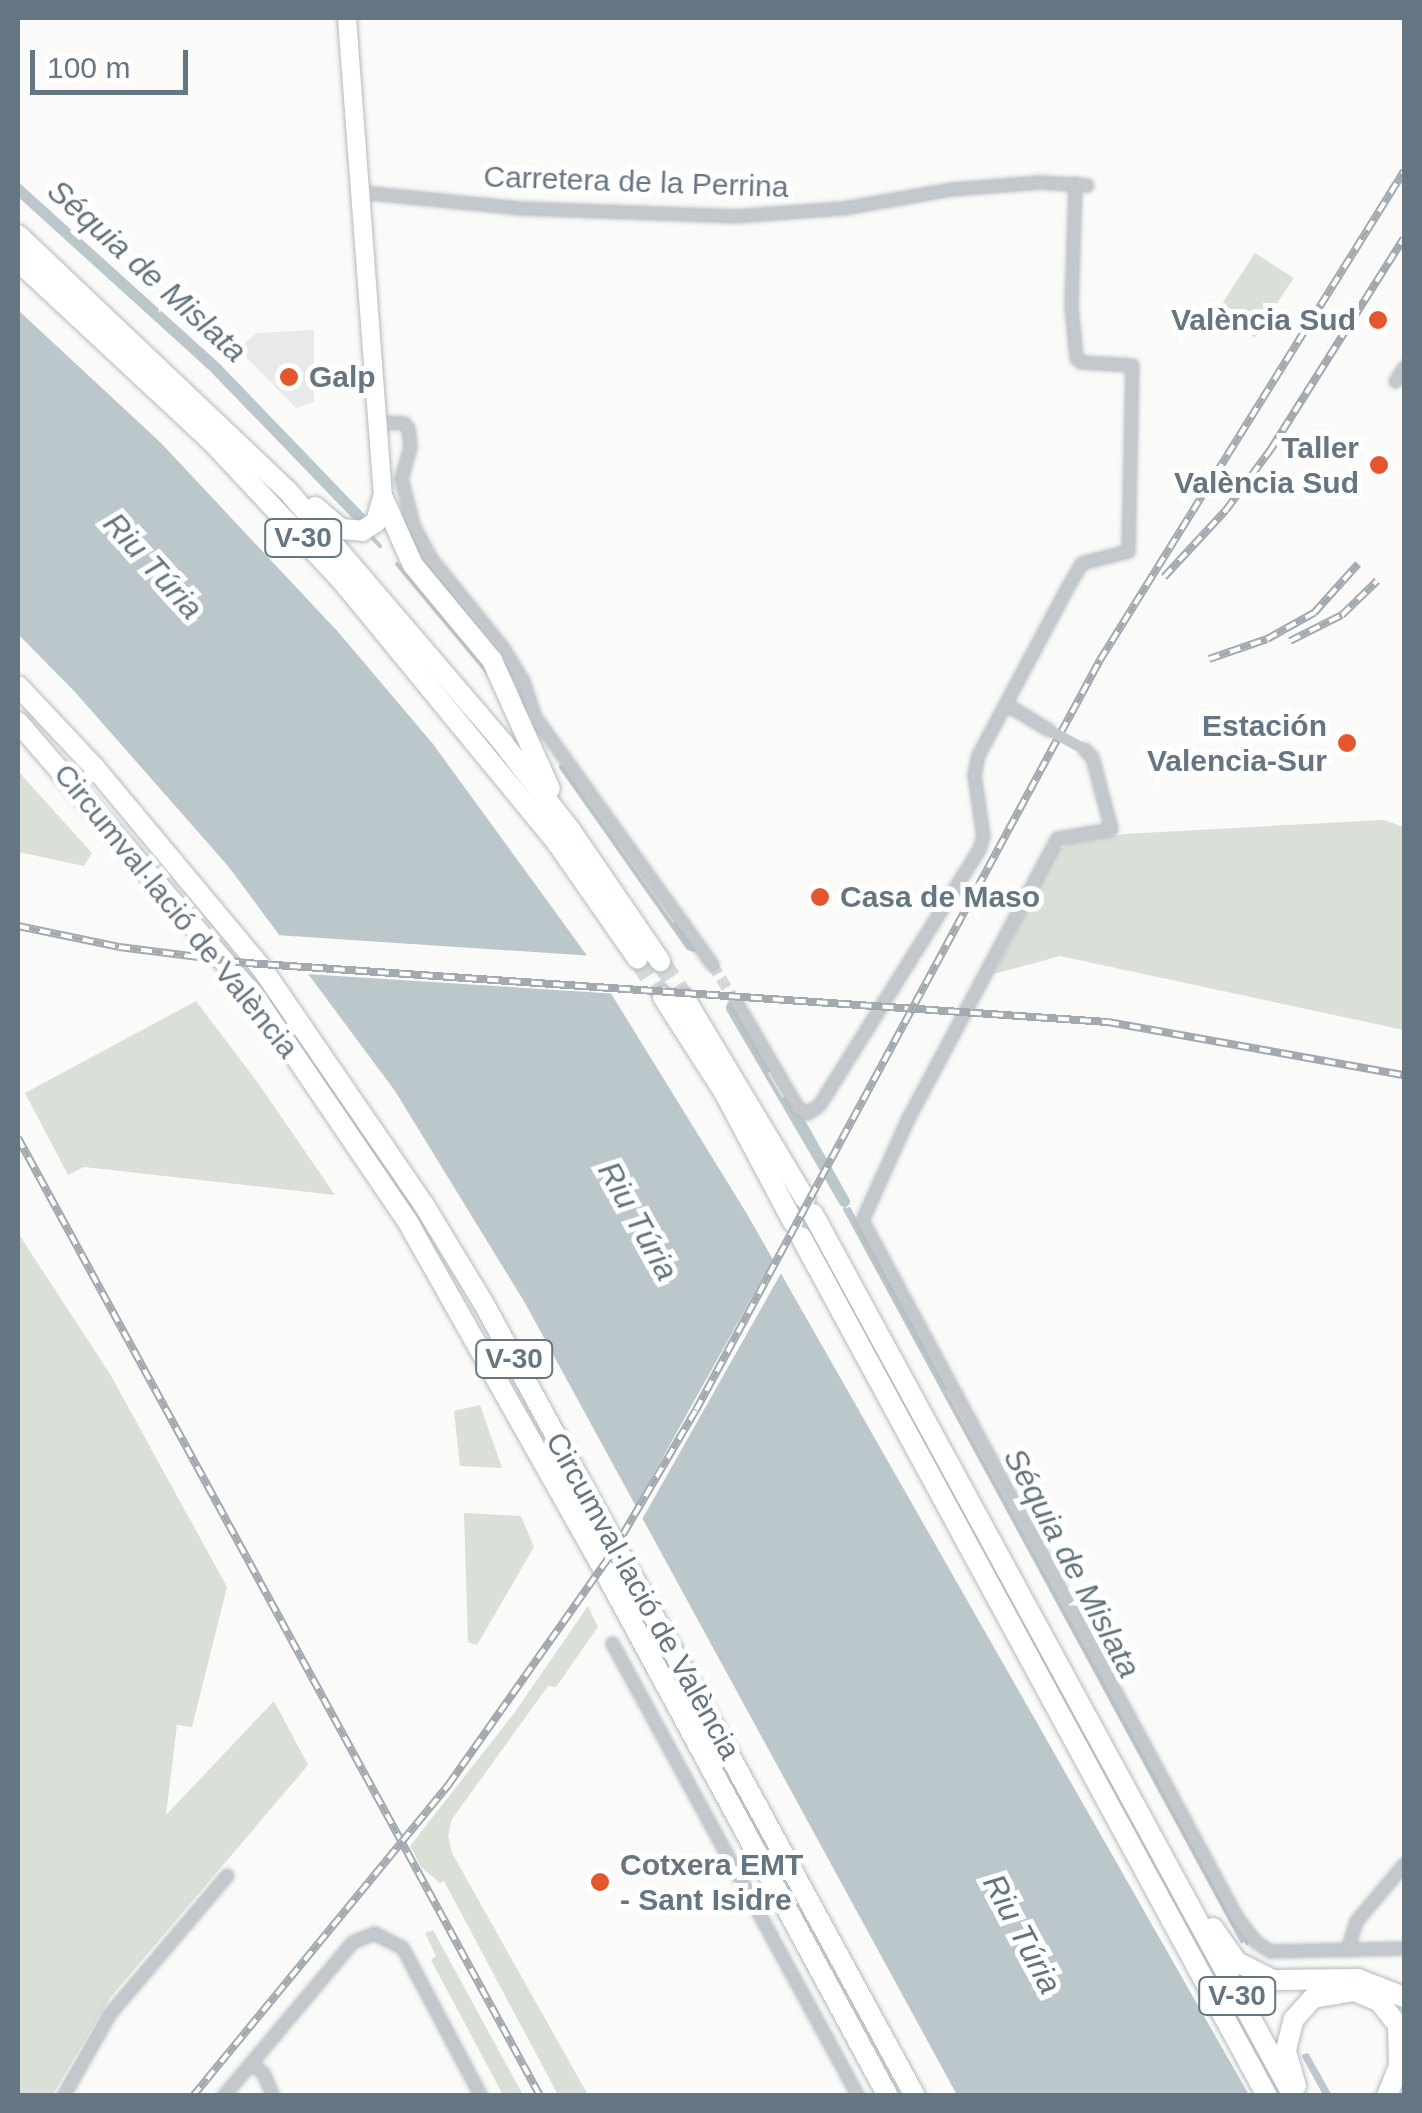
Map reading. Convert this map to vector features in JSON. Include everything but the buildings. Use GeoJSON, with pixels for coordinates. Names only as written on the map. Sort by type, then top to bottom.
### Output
{"type":"FeatureCollection","features":[{"type":"Feature","properties":{"kind":"highway","name":"V-30"},"geometry":{"type":"LineString","coordinates":[[18,236],[287,490],[410,632],[660,960]]}},
{"type":"Feature","properties":{"kind":"highway","name":"V-30"},"geometry":{"type":"LineString","coordinates":[[18,261],[136,368],[290,523],[564,837],[638,959]]}},
{"type":"Feature","properties":{"kind":"highway"},"geometry":{"type":"LineString","coordinates":[[287,490],[351,532],[376,522],[384,498]]}},
{"type":"Feature","properties":{"kind":"highway"},"geometry":{"type":"LineString","coordinates":[[384,498],[413,565],[498,670],[564,837]]}},
{"type":"Feature","properties":{"kind":"highway","name":"Circumval·lació de València"},"geometry":{"type":"LineString","coordinates":[[18,686],[95,768],[261,966],[424,1204],[484,1304],[915,2096]]}},
{"type":"Feature","properties":{"kind":"highway"},"geometry":{"type":"LineString","coordinates":[[18,700],[173,884],[247,978],[256,1000]]}},
{"type":"Feature","properties":{"kind":"highway","name":"Circumval·lació de València"},"geometry":{"type":"LineString","coordinates":[[18,722],[256,1000],[410,1224],[465,1317],[888,2096]]}},
{"type":"Feature","properties":{"kind":"highway","name":"V-30"},"geometry":{"type":"LineString","coordinates":[[663,997],[724,1092],[1268,2096]]}},
{"type":"Feature","properties":{"kind":"highway","name":"V-30"},"geometry":{"type":"LineString","coordinates":[[685,999],[809,1206],[1183,1896],[1296,2096]]}},
{"type":"Feature","properties":{"kind":"highway"},"geometry":{"type":"LineString","coordinates":[[1183,1896],[1202,1912],[1237,1962],[1253,1973],[1294,1983],[1358,1978],[1404,1997]]}},
{"type":"Feature","properties":{"kind":"highway"},"geometry":{"type":"LineString","coordinates":[[1296,2096],[1286,2050],[1294,2019],[1313,1998],[1340,1990],[1368,1994],[1380,2001],[1398,2025],[1399,2066],[1389,2096]]}},
{"type":"Feature","properties":{"kind":"highway"},"geometry":{"type":"LineString","coordinates":[[872,2072],[877,2096]]}},
{"type":"Feature","properties":{"kind":"highway"},"geometry":{"type":"LineString","coordinates":[[1389,2096],[1404,2083]]}},
{"type":"Feature","properties":{"kind":"street"},"geometry":{"type":"LineString","coordinates":[[348,18],[384,498]]}},
{"type":"Feature","properties":{"kind":"street","name":"Carretera de la Perrina"},"geometry":{"type":"LineString","coordinates":[[360,192],[519,208],[733,216],[843,208],[952,189],[1081,184],[1072,305],[1076,358],[1080,362],[1132,366],[1128,551],[1081,564],[1006,704]]}},
{"type":"Feature","properties":{"kind":"street"},"geometry":{"type":"LineString","coordinates":[[1395,381],[1404,367]]}},
{"type":"Feature","properties":{"kind":"street"},"geometry":{"type":"LineString","coordinates":[[376,422],[404,423],[410,433],[401,478],[413,525],[424,547],[503,648],[522,681],[535,717],[712,964]]}},
{"type":"Feature","properties":{"kind":"street"},"geometry":{"type":"LineString","coordinates":[[736,1002],[797,1107],[807,1113],[819,1106],[978,849],[983,836],[974,776],[978,755],[1006,704],[1092,757],[1110,829],[1057,838],[909,1116],[862,1220],[1238,1918],[1256,1942],[1270,1951],[1404,1948]]}},
{"type":"Feature","properties":{"kind":"street"},"geometry":{"type":"LineString","coordinates":[[612,1643],[858,2096]]}},
{"type":"Feature","properties":{"kind":"street"},"geometry":{"type":"LineString","coordinates":[[1347,1950],[1356,1921],[1404,1864]]}},
{"type":"Feature","properties":{"kind":"street"},"geometry":{"type":"LineString","coordinates":[[63,2096],[109,2014],[227,1875]]}},
{"type":"Feature","properties":{"kind":"street"},"geometry":{"type":"LineString","coordinates":[[223,2096],[355,1940],[380,1934],[394,1940],[405,1953],[481,2096]]}},
{"type":"Feature","properties":{"kind":"street"},"geometry":{"type":"LineString","coordinates":[[252,2064],[263,2073],[273,2096]]}},
{"type":"Feature","properties":{"kind":"shaded area"},"geometry":{"type":"Polygon","coordinates":[[[1255,253],[1294,278],[1255,338],[1216,313],[1255,253]]]}},
{"type":"Feature","properties":{"kind":"shaded area","name":"Galp"},"geometry":{"type":"Polygon","coordinates":[[[314,330],[314,402],[296,408],[238,349],[257,333],[314,330]]]}},
{"type":"Feature","properties":{"kind":"shaded area"},"geometry":{"type":"Polygon","coordinates":[[[18,771],[92,853],[84,866],[18,852],[18,771]]]}},
{"type":"Feature","properties":{"kind":"shaded area"},"geometry":{"type":"Polygon","coordinates":[[[1383,820],[1404,827],[1404,1030],[1060,956],[994,974],[1057,851],[1068,843],[1124,834],[1383,820]]]}},
{"type":"Feature","properties":{"kind":"shaded area"},"geometry":{"type":"Polygon","coordinates":[[[196,1001],[335,1195],[84,1167],[68,1175],[25,1093],[196,1001]]]}},
{"type":"Feature","properties":{"kind":"shaded area"},"geometry":{"type":"Polygon","coordinates":[[[18,1233],[110,1374],[227,1587],[192,1727],[177,1725],[166,1815],[274,1701],[308,1765],[110,1998],[52,2096],[18,2095],[18,1233]]]}},
{"type":"Feature","properties":{"kind":"shaded area"},"geometry":{"type":"Polygon","coordinates":[[[480,1405],[502,1468],[460,1466],[454,1411],[480,1405]]]}},
{"type":"Feature","properties":{"kind":"shaded area"},"geometry":{"type":"Polygon","coordinates":[[[464,1513],[521,1516],[534,1547],[477,1645],[468,1642],[464,1513]]]}},
{"type":"Feature","properties":{"kind":"shaded area"},"geometry":{"type":"Polygon","coordinates":[[[588,1606],[598,1627],[556,1687],[548,1686],[452,1819],[448,1835],[452,1853],[588,2095],[558,2095],[444,1881],[440,1883],[421,1867],[410,1846],[515,1712],[588,1606]]]}},
{"type":"Feature","properties":{"kind":"shaded area"},"geometry":{"type":"Polygon","coordinates":[[[433,1930],[523,2095],[503,2095],[431,1960],[436,1956],[425,1933],[433,1930]]]}},
{"type":"Feature","properties":{"kind":"water","name":"Riu Túria"},"geometry":{"type":"Polygon","coordinates":[[[18,310],[161,443],[339,633],[433,744],[591,961],[747,1214],[1249,2095],[957,2095],[525,1303],[395,1091],[228,866],[75,692],[18,634],[18,310]]]}},
{"type":"Feature","properties":{"kind":"pier"},"geometry":{"type":"Polygon","coordinates":[[[276,935],[594,956],[619,994],[306,974],[276,935]]]}},
{"type":"Feature","properties":{"kind":"pier"},"geometry":{"type":"Polygon","coordinates":[[[776,1254],[784,1268],[640,1523],[633,1511],[776,1254]]]}},
{"type":"Feature","properties":{"kind":"waterway","name":"Séquia de Mislata"},"geometry":{"type":"LineString","coordinates":[[18,189],[217,369],[365,523]]}},
{"type":"Feature","properties":{"kind":"waterway"},"geometry":{"type":"LineString","coordinates":[[18,194],[213,371],[361,524]]}},
{"type":"Feature","properties":{"kind":"waterway","name":"Séquia de Mislata"},"geometry":{"type":"LineString","coordinates":[[370,535],[380,546]]}},
{"type":"Feature","properties":{"kind":"waterway","name":"Séquia de Mislata"},"geometry":{"type":"LineString","coordinates":[[397,564],[488,673]]}},
{"type":"Feature","properties":{"kind":"waterway"},"geometry":{"type":"LineString","coordinates":[[561,767],[688,948]]}},
{"type":"Feature","properties":{"kind":"waterway","name":"Séquia de Mislata"},"geometry":{"type":"LineString","coordinates":[[678,925],[692,946]]}},
{"type":"Feature","properties":{"kind":"waterway","name":"Séquia de Mislata"},"geometry":{"type":"LineString","coordinates":[[731,1007],[767,1067]]}},
{"type":"Feature","properties":{"kind":"waterway","name":"Séquia de Mislata"},"geometry":{"type":"LineString","coordinates":[[728,1009],[840,1201]]}},
{"type":"Feature","properties":{"kind":"waterway","name":"Séquia de Mislata"},"geometry":{"type":"LineString","coordinates":[[787,1100],[844,1201]]}},
{"type":"Feature","properties":{"kind":"waterway","name":"Séquia de Mislata"},"geometry":{"type":"LineString","coordinates":[[845,1209],[1242,1941]]}},
{"type":"Feature","properties":{"kind":"waterway","name":"Séquia de Mislata"},"geometry":{"type":"LineString","coordinates":[[849,1209],[946,1389]]}},
{"type":"Feature","properties":{"kind":"waterway","name":"Séquia de Mislata"},"geometry":{"type":"LineString","coordinates":[[1240,1929],[1247,1943]]}},
{"type":"Feature","properties":{"kind":"waterway","name":"Séquia de Mislata"},"geometry":{"type":"LineString","coordinates":[[1307,2055],[1330,2096]]}},
{"type":"Feature","properties":{"kind":"waterway","name":"Séquia de Mislata"},"geometry":{"type":"LineString","coordinates":[[1304,2056],[1326,2096]]}},
{"type":"Feature","properties":{"kind":"tunnel"},"geometry":{"type":"LineString","coordinates":[[638,959],[663,997]]}},
{"type":"Feature","properties":{"kind":"tunnel"},"geometry":{"type":"LineString","coordinates":[[660,961],[685,999]]}},
{"type":"Feature","properties":{"kind":"tunnel"},"geometry":{"type":"LineString","coordinates":[[712,964],[736,1002]]}},
{"type":"Feature","properties":{"kind":"railway"},"geometry":{"type":"LineString","coordinates":[[193,2096],[449,1784],[612,1553],[696,1410],[1100,660],[1404,171]]}},
{"type":"Feature","properties":{"kind":"railway"},"geometry":{"type":"LineString","coordinates":[[1164,577],[1226,510],[1271,449],[1404,238]]}},
{"type":"Feature","properties":{"kind":"railway"},"geometry":{"type":"LineString","coordinates":[[1209,659],[1267,639],[1314,613],[1358,564]]}},
{"type":"Feature","properties":{"kind":"railway"},"geometry":{"type":"LineString","coordinates":[[1290,641],[1342,615],[1377,581]]}},
{"type":"Feature","properties":{"kind":"railway"},"geometry":{"type":"LineString","coordinates":[[18,926],[119,947],[246,963],[1108,1022],[1404,1075]]}},
{"type":"Feature","properties":{"kind":"railway"},"geometry":{"type":"LineString","coordinates":[[18,1138],[540,2096]]}},
{"type":"Feature","properties":{"kind":"place","name":"València Sud"},"geometry":{"type":"Point","coordinates":[1378,320]}},
{"type":"Feature","properties":{"kind":"place","name":"Galp"},"geometry":{"type":"Point","coordinates":[289,377]}},
{"type":"Feature","properties":{"kind":"place","name":"Taller València Sud"},"geometry":{"type":"Point","coordinates":[1379,465]}},
{"type":"Feature","properties":{"kind":"place","name":"Estación Valencia-Sur"},"geometry":{"type":"Point","coordinates":[1347,743]}},
{"type":"Feature","properties":{"kind":"place","name":"Casa de Maso"},"geometry":{"type":"Point","coordinates":[820,897]}},
{"type":"Feature","properties":{"kind":"place","name":"Cotxera EMT - Sant Isidre"},"geometry":{"type":"Point","coordinates":[600,1882]}}]}
